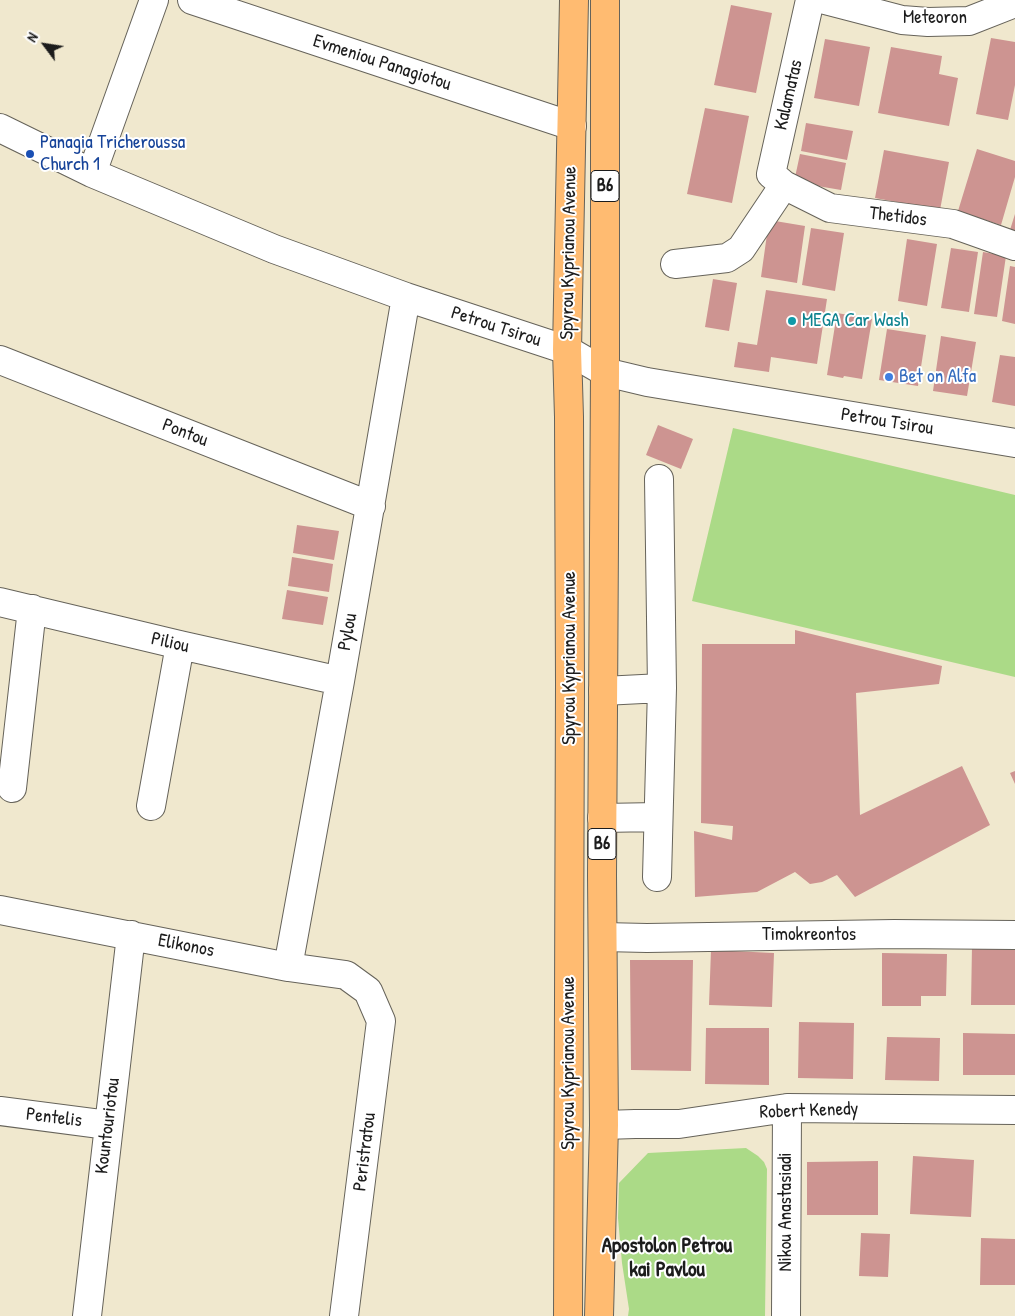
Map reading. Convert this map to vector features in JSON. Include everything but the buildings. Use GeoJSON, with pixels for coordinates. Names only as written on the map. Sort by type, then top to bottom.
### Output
{"type":"FeatureCollection","features":[{"type":"Feature","properties":{"kind":"main road","name":"Spyrou Kyprianou Avenue"},"geometry":{"type":"LineString","coordinates":[[568,1316],[570,684],[567,350],[574,0]]}},
{"type":"Feature","properties":{"kind":"main road","name":"Spyrou Kyprianou Avenue"},"geometry":{"type":"LineString","coordinates":[[600,1316],[604,1125],[602,818],[605,0]]}},
{"type":"Feature","properties":{"kind":"street"},"geometry":{"type":"LineString","coordinates":[[92,173],[154,0]]}},
{"type":"Feature","properties":{"kind":"street","name":"Evmeniou Panagiotou"},"geometry":{"type":"LineString","coordinates":[[192,0],[572,126]]}},
{"type":"Feature","properties":{"kind":"street","name":"Kalamatas"},"geometry":{"type":"LineString","coordinates":[[784,185],[771,174],[810,0]]}},
{"type":"Feature","properties":{"kind":"street","name":"Meteoron"},"geometry":{"type":"LineString","coordinates":[[825,0],[902,20],[928,22],[969,21],[1015,3]]}},
{"type":"Feature","properties":{"kind":"street","name":"Petrou Tsirou"},"geometry":{"type":"LineString","coordinates":[[0,128],[92,173],[274,249],[406,297],[567,350],[605,372],[647,382],[1015,443]]}},
{"type":"Feature","properties":{"kind":"street"},"geometry":{"type":"LineString","coordinates":[[674,264],[727,258],[741,249],[784,185]]}},
{"type":"Feature","properties":{"kind":"street","name":"Thetidos"},"geometry":{"type":"LineString","coordinates":[[784,185],[830,208],[953,224],[1015,246]]}},
{"type":"Feature","properties":{"kind":"street","name":"Pylou"},"geometry":{"type":"LineString","coordinates":[[288,967],[371,506],[406,297]]}},
{"type":"Feature","properties":{"kind":"street","name":"Pontou"},"geometry":{"type":"LineString","coordinates":[[0,360],[371,506]]}},
{"type":"Feature","properties":{"kind":"street"},"geometry":{"type":"LineString","coordinates":[[656,877],[662,688],[659,478]]}},
{"type":"Feature","properties":{"kind":"street","name":"Piliou"},"geometry":{"type":"LineString","coordinates":[[0,602],[340,682]]}},
{"type":"Feature","properties":{"kind":"street"},"geometry":{"type":"LineString","coordinates":[[12,788],[32,610]]}},
{"type":"Feature","properties":{"kind":"street"},"geometry":{"type":"LineString","coordinates":[[151,806],[180,645]]}},
{"type":"Feature","properties":{"kind":"street"},"geometry":{"type":"LineString","coordinates":[[603,691],[662,688]]}},
{"type":"Feature","properties":{"kind":"street"},"geometry":{"type":"LineString","coordinates":[[602,818],[658,817]]}},
{"type":"Feature","properties":{"kind":"street","name":"Elikonos"},"geometry":{"type":"LineString","coordinates":[[0,910],[288,967],[346,975],[368,991]]}},
{"type":"Feature","properties":{"kind":"street","name":"Timokreontos"},"geometry":{"type":"LineString","coordinates":[[603,938],[894,934],[1015,936]]}},
{"type":"Feature","properties":{"kind":"street","name":"Kountouriotou"},"geometry":{"type":"LineString","coordinates":[[86,1316],[131,935]]}},
{"type":"Feature","properties":{"kind":"street","name":"Peristratou"},"geometry":{"type":"LineString","coordinates":[[344,1316],[381,1021],[368,991]]}},
{"type":"Feature","properties":{"kind":"street","name":"Robert Kenedy"},"geometry":{"type":"LineString","coordinates":[[604,1125],[679,1124],[787,1108],[1015,1110]]}},
{"type":"Feature","properties":{"kind":"street","name":"Nikou Anastasiadi"},"geometry":{"type":"LineString","coordinates":[[786,1316],[787,1108]]}},
{"type":"Feature","properties":{"kind":"street","name":"Pentelis"},"geometry":{"type":"LineString","coordinates":[[0,1111],[108,1125]]}},
{"type":"Feature","properties":{"kind":"green space"},"geometry":{"type":"Polygon","coordinates":[[[733,428],[1015,495],[1015,677],[692,601],[733,428]]]}},
{"type":"Feature","properties":{"kind":"green space"},"geometry":{"type":"Polygon","coordinates":[[[746,1148],[764,1162],[767,1169],[765,1316],[628,1316],[629,1309],[618,1218],[619,1183],[648,1153],[746,1148]]]}},
{"type":"Feature","properties":{"kind":"place","name":"Panagia Tricheroussa Church 1"},"geometry":{"type":"Point","coordinates":[30,154]}},
{"type":"Feature","properties":{"kind":"place","name":"MEGA Car Wash"},"geometry":{"type":"Point","coordinates":[792,321]}},
{"type":"Feature","properties":{"kind":"place","name":"Bet on Alfa"},"geometry":{"type":"Point","coordinates":[889,377]}},
{"type":"Feature","properties":{"kind":"district","name":"Apostolon Petrou kai Pavlou"},"geometry":{"type":"Point","coordinates":[667,1258]}}]}
